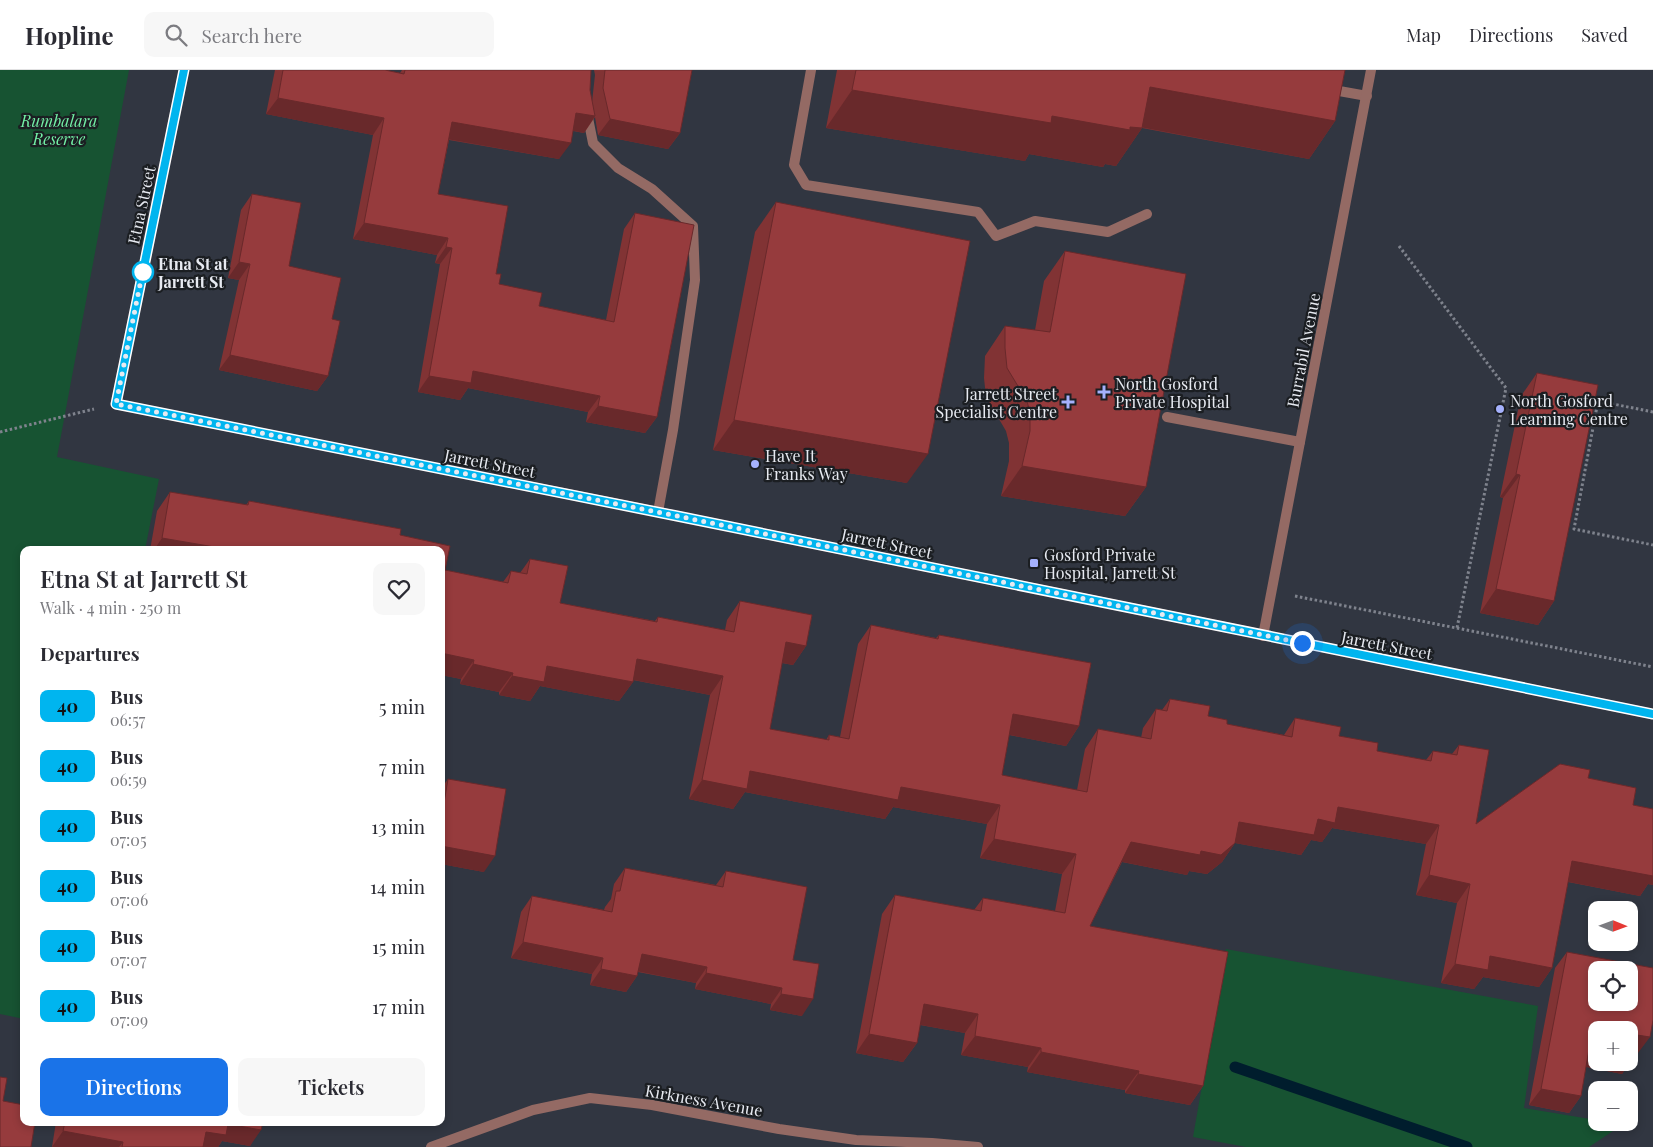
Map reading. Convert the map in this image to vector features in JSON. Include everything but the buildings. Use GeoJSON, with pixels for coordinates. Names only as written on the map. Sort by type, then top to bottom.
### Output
{"type":"FeatureCollection","features":[{"type":"Feature","properties":{"kind":"street","name":"Etna Street"},"geometry":{"type":"LineString","coordinates":[[116,404],[184,70]]}},
{"type":"Feature","properties":{"kind":"street"},"geometry":{"type":"LineString","coordinates":[[811,70],[794,165],[806,185],[978,212],[996,236],[1035,221],[1108,232],[1147,214]]}},
{"type":"Feature","properties":{"kind":"street","name":"Burrabil Avenue"},"geometry":{"type":"LineString","coordinates":[[1263,636],[1372,70]]}},
{"type":"Feature","properties":{"kind":"street"},"geometry":{"type":"LineString","coordinates":[[1323,88],[1367,96]]}},
{"type":"Feature","properties":{"kind":"street"},"geometry":{"type":"LineString","coordinates":[[585,105],[593,142],[618,168],[652,189],[693,226],[695,280],[673,430],[658,512]]}},
{"type":"Feature","properties":{"kind":"street","name":"Jarrett Street"},"geometry":{"type":"LineString","coordinates":[[116,404],[1653,714]]}},
{"type":"Feature","properties":{"kind":"street"},"geometry":{"type":"LineString","coordinates":[[1167,417],[1300,442]]}},
{"type":"Feature","properties":{"kind":"street","name":"Kirkness Avenue"},"geometry":{"type":"LineString","coordinates":[[431,1147],[533,1110],[590,1098],[652,1105],[779,1129],[856,1140],[978,1147]]}},
{"type":"Feature","properties":{"kind":"path"},"geometry":{"type":"LineString","coordinates":[[1399,246],[1506,388],[1457,628]]}},
{"type":"Feature","properties":{"kind":"path"},"geometry":{"type":"LineString","coordinates":[[1653,412],[1598,401],[1574,529],[1653,545]]}},
{"type":"Feature","properties":{"kind":"path"},"geometry":{"type":"LineString","coordinates":[[0,432],[116,404]]}},
{"type":"Feature","properties":{"kind":"path"},"geometry":{"type":"LineString","coordinates":[[1272,592],[1653,667]]}},
{"type":"Feature","properties":{"kind":"green space","name":"Rumbalara Reserve"},"geometry":{"type":"Polygon","coordinates":[[[0,70],[129,70],[57,457],[159,479],[146,546],[20,546],[20,1018],[0,1014],[0,70]]]}},
{"type":"Feature","properties":{"kind":"green space"},"geometry":{"type":"Polygon","coordinates":[[[1226,949],[1538,1006],[1524,1108],[1588,1119],[1588,1131],[1613,1131],[1589,1147],[1246,1147],[1193,1137],[1226,949]]]}},
{"type":"Feature","properties":{"kind":"waterway"},"geometry":{"type":"LineString","coordinates":[[1235,1067],[1467,1147]]}},
{"type":"Feature","properties":{"kind":"bus line","name":"40"},"geometry":{"type":"LineString","coordinates":[[184,70],[116,404],[1653,714]]}},
{"type":"Feature","properties":{"kind":"place","name":"Etna St at Jarrett St"},"geometry":{"type":"Point","coordinates":[143,272]}},
{"type":"Feature","properties":{"kind":"place","name":"North Gosford Private Hospital"},"geometry":{"type":"Point","coordinates":[1104,392]}},
{"type":"Feature","properties":{"kind":"place","name":"Jarrett Street Specialist Centre"},"geometry":{"type":"Point","coordinates":[1068,402]}},
{"type":"Feature","properties":{"kind":"place","name":"North Gosford Learning Centre"},"geometry":{"type":"Point","coordinates":[1500,409]}},
{"type":"Feature","properties":{"kind":"place","name":"Have It Franks Way"},"geometry":{"type":"Point","coordinates":[755,464]}},
{"type":"Feature","properties":{"kind":"place","name":"Gosford Private Hospital, Jarrett St"},"geometry":{"type":"Point","coordinates":[1034,563]}},
{"type":"Feature","properties":{"kind":"route"},"geometry":{"type":"LineString","coordinates":[[143,272],[143,270],[116,404],[1302,643]]}}]}
